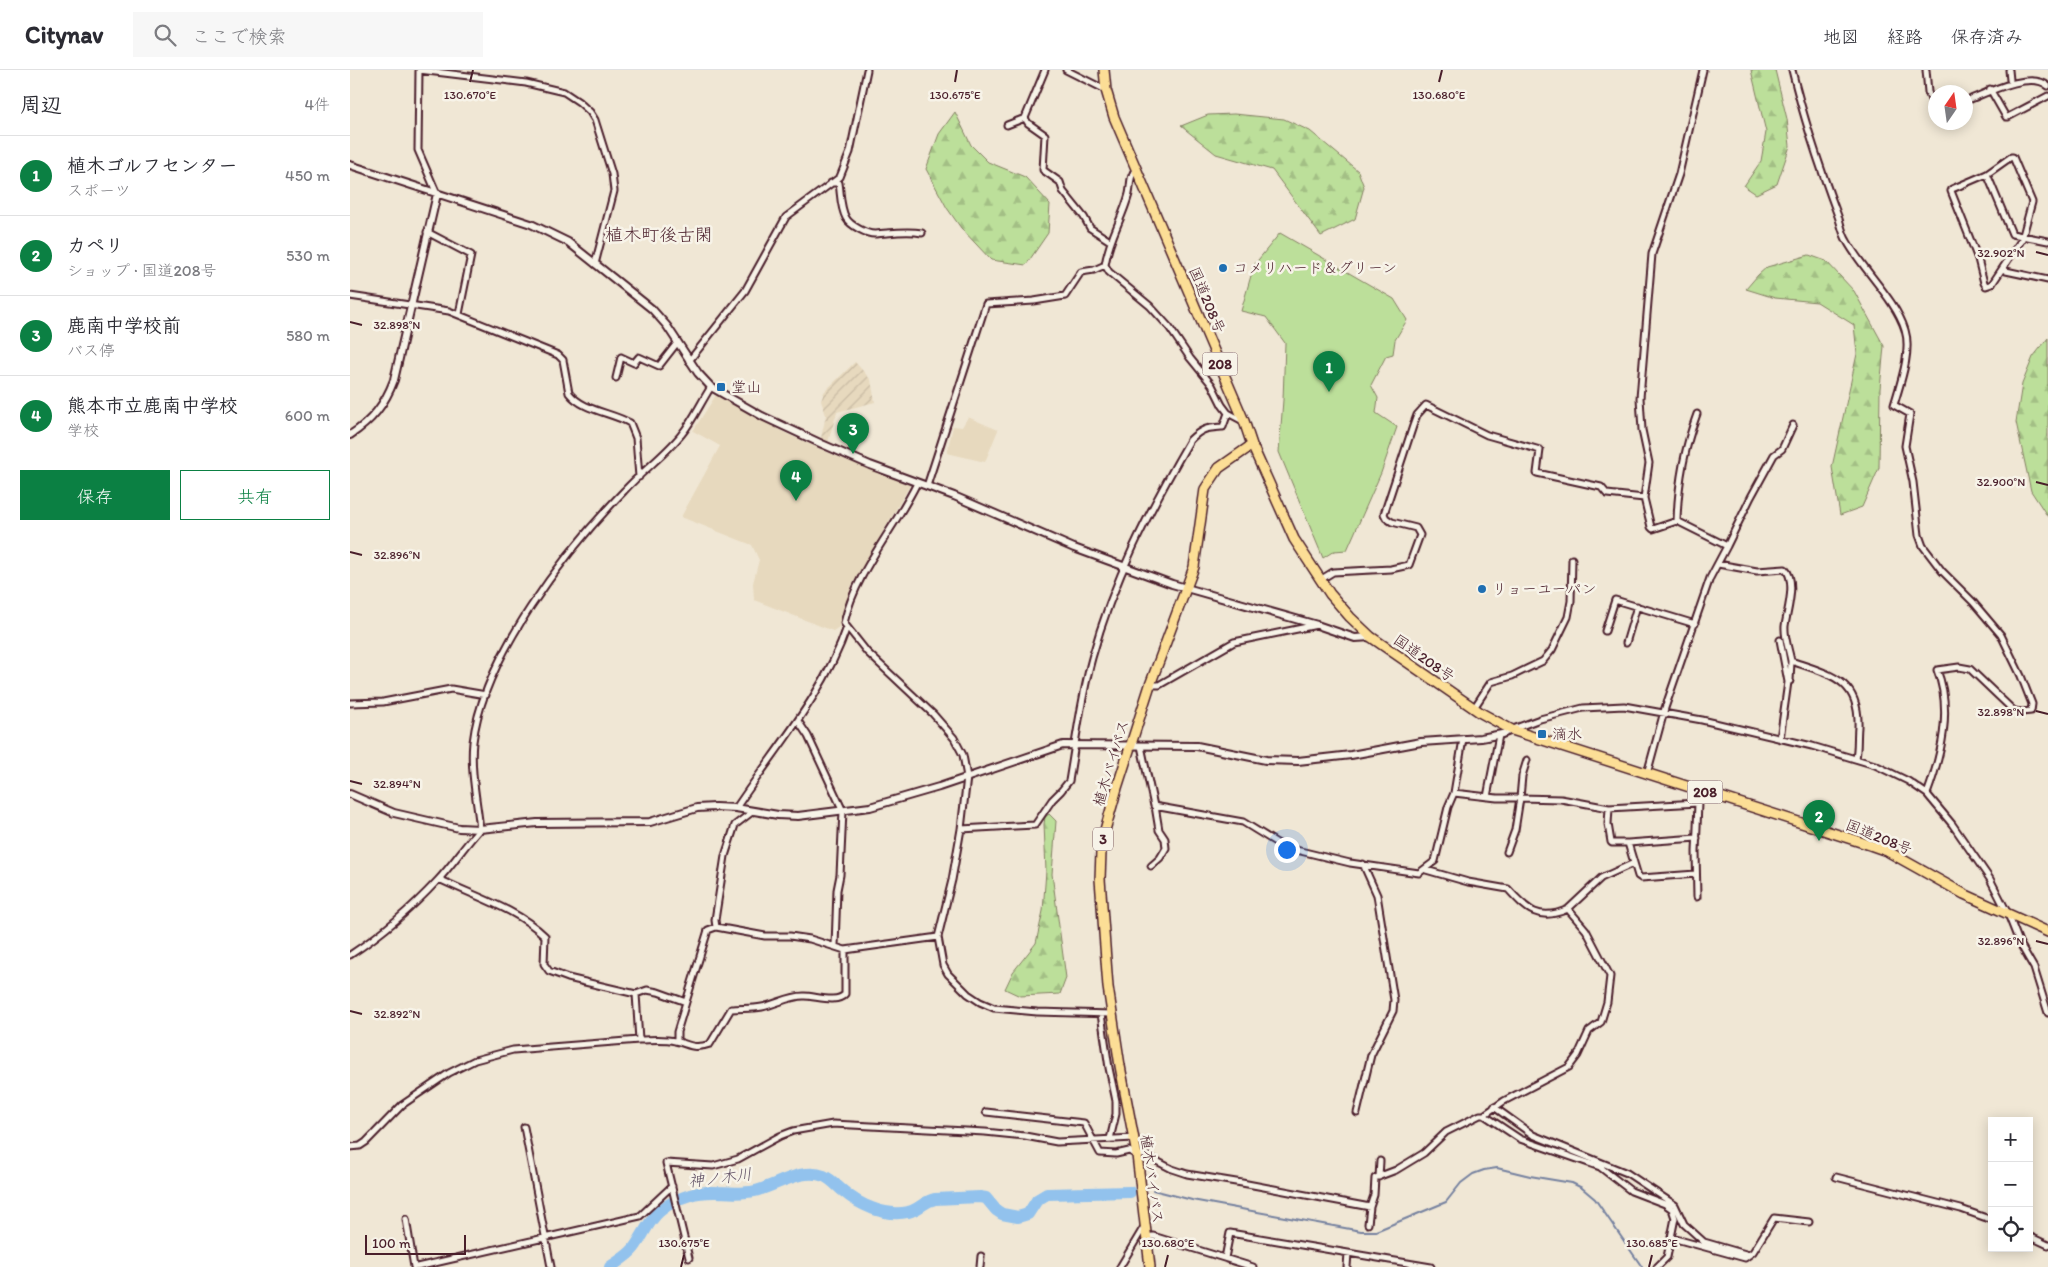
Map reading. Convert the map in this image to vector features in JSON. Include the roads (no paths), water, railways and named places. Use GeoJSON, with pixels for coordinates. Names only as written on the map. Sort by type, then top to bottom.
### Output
{"type":"FeatureCollection","features":[{"type":"Feature","properties":{"kind":"highway","name":"国道208号"},"geometry":{"type":"LineString","coordinates":[[1104,70],[1106,90],[1114,116],[1294,539],[1320,580],[1350,617],[1372,637],[1474,708],[1512,730],[1879,848],[1964,894],[2048,932]]}},
{"type":"Feature","properties":{"kind":"highway","name":"植木バイパス"},"geometry":{"type":"LineString","coordinates":[[1150,1267],[1137,1155],[1108,987],[1100,879],[1101,852],[1105,830],[1150,684],[1194,567],[1205,489],[1219,468],[1252,444]]}},
{"type":"Feature","properties":{"kind":"street"},"geometry":{"type":"LineString","coordinates":[[350,435],[372,419],[383,404],[391,388],[437,194],[418,150],[419,70],[536,85],[564,92],[590,112],[595,120],[612,174],[614,192],[595,264]]}},
{"type":"Feature","properties":{"kind":"street"},"geometry":{"type":"LineString","coordinates":[[689,361],[745,291],[786,217],[840,177],[846,165],[867,70]]}},
{"type":"Feature","properties":{"kind":"street"},"geometry":{"type":"LineString","coordinates":[[1007,125],[1025,118],[1045,70]]}},
{"type":"Feature","properties":{"kind":"street"},"geometry":{"type":"LineString","coordinates":[[1066,70],[1106,90]]}},
{"type":"Feature","properties":{"kind":"street"},"geometry":{"type":"LineString","coordinates":[[1703,70],[1679,174],[1652,254],[1640,398],[1642,430],[1649,463],[1644,498],[1653,529],[1677,521],[1727,546]]}},
{"type":"Feature","properties":{"kind":"street"},"geometry":{"type":"LineString","coordinates":[[1792,70],[1821,173],[1842,231],[1853,252],[1902,320],[1906,330],[1904,369],[1894,405],[1910,414],[1906,446],[1922,546],[1942,571],[1973,602],[2001,635],[2032,704],[2031,711],[2014,711],[1970,669],[1959,667],[1937,670],[1943,694],[1943,732],[1937,767],[1926,794]]}},
{"type":"Feature","properties":{"kind":"street"},"geometry":{"type":"LineString","coordinates":[[1926,70],[1928,92]]}},
{"type":"Feature","properties":{"kind":"street"},"geometry":{"type":"LineString","coordinates":[[2009,70],[2010,80]]}},
{"type":"Feature","properties":{"kind":"street"},"geometry":{"type":"LineString","coordinates":[[1973,98],[2010,80],[2033,78],[2047,82]]}},
{"type":"Feature","properties":{"kind":"street"},"geometry":{"type":"LineString","coordinates":[[1990,89],[2006,117],[2048,96]]}},
{"type":"Feature","properties":{"kind":"street"},"geometry":{"type":"LineString","coordinates":[[1025,118],[1028,123],[1045,135],[1043,170],[1060,182],[1063,191],[1084,217],[1090,228],[1110,241]]}},
{"type":"Feature","properties":{"kind":"street"},"geometry":{"type":"LineString","coordinates":[[2013,157],[2032,200],[2022,237],[1992,284],[1986,286],[1978,259],[1951,191],[1952,189],[1987,174],[2013,157]]}},
{"type":"Feature","properties":{"kind":"street"},"geometry":{"type":"LineString","coordinates":[[350,165],[531,224],[568,242],[652,309],[667,326],[689,361],[711,386],[762,416],[822,444],[870,466],[954,496],[1074,548],[1123,566],[1218,598],[1318,625],[1356,638],[1372,637]]}},
{"type":"Feature","properties":{"kind":"street"},"geometry":{"type":"LineString","coordinates":[[1136,168],[1132,174],[1124,211],[1110,241],[1105,265],[1109,272],[1150,306],[1169,327],[1190,358],[1212,385],[1228,413],[1244,421]]}},
{"type":"Feature","properties":{"kind":"street"},"geometry":{"type":"LineString","coordinates":[[1987,174],[2012,234],[2048,242]]}},
{"type":"Feature","properties":{"kind":"street"},"geometry":{"type":"LineString","coordinates":[[830,183],[839,184],[842,208],[846,220],[866,232],[875,234],[922,233]]}},
{"type":"Feature","properties":{"kind":"street"},"geometry":{"type":"LineString","coordinates":[[428,232],[471,255],[459,314]]}},
{"type":"Feature","properties":{"kind":"street"},"geometry":{"type":"LineString","coordinates":[[927,486],[986,304],[1034,301],[1065,296],[1082,272],[1094,270],[1105,265]]}},
{"type":"Feature","properties":{"kind":"street"},"geometry":{"type":"LineString","coordinates":[[2003,269],[2048,280]]}},
{"type":"Feature","properties":{"kind":"street"},"geometry":{"type":"LineString","coordinates":[[350,296],[459,314],[558,355],[563,360],[569,392],[572,396],[582,404],[630,423],[636,438],[639,477]]}},
{"type":"Feature","properties":{"kind":"street"},"geometry":{"type":"LineString","coordinates":[[616,378],[621,357],[634,363],[639,357],[659,366],[677,343]]}},
{"type":"Feature","properties":{"kind":"street"},"geometry":{"type":"LineString","coordinates":[[350,956],[413,906],[439,879],[480,829],[473,767],[473,742],[486,694],[501,657],[530,608],[554,574],[600,516],[665,453],[682,433],[711,386]]}},
{"type":"Feature","properties":{"kind":"street"},"geometry":{"type":"LineString","coordinates":[[1320,580],[1333,572],[1392,569],[1409,565],[1420,535],[1416,528],[1392,522],[1384,514],[1412,426],[1420,411],[1426,405],[1487,435],[1540,450],[1537,473],[1601,487],[1607,494],[1644,498]]}},
{"type":"Feature","properties":{"kind":"street"},"geometry":{"type":"LineString","coordinates":[[961,829],[1035,824],[1052,800],[1069,781],[1074,744],[1092,658],[1123,566],[1155,501],[1190,440],[1197,433],[1208,427],[1223,427],[1228,413]]}},
{"type":"Feature","properties":{"kind":"street"},"geometry":{"type":"LineString","coordinates":[[1677,521],[1680,478],[1691,430],[1697,414]]}},
{"type":"Feature","properties":{"kind":"street"},"geometry":{"type":"LineString","coordinates":[[1647,774],[1663,713],[1710,578],[1774,455],[1782,449],[1794,425]]}},
{"type":"Feature","properties":{"kind":"street"},"geometry":{"type":"LineString","coordinates":[[917,483],[856,585],[848,604],[844,623],[868,652],[934,714],[954,738],[963,755],[967,777],[961,829],[952,880],[938,937],[943,965],[948,974],[968,994],[980,1002],[1005,1010],[1112,1014]]}},
{"type":"Feature","properties":{"kind":"street"},"geometry":{"type":"LineString","coordinates":[[1474,708],[1491,682],[1543,661],[1552,650],[1568,617],[1571,600],[1572,559]]}},
{"type":"Feature","properties":{"kind":"street"},"geometry":{"type":"LineString","coordinates":[[1718,564],[1757,571],[1785,569],[1789,572],[1789,613],[1785,627],[1790,661],[1790,681],[1788,682],[1780,739]]}},
{"type":"Feature","properties":{"kind":"street"},"geometry":{"type":"LineString","coordinates":[[1605,631],[1615,600],[1695,624]]}},
{"type":"Feature","properties":{"kind":"street"},"geometry":{"type":"LineString","coordinates":[[1626,643],[1637,606]]}},
{"type":"Feature","properties":{"kind":"street"},"geometry":{"type":"LineString","coordinates":[[1150,684],[1159,685],[1234,642],[1318,625]]}},
{"type":"Feature","properties":{"kind":"street"},"geometry":{"type":"LineString","coordinates":[[736,808],[798,721],[841,646],[847,627]]}},
{"type":"Feature","properties":{"kind":"street"},"geometry":{"type":"LineString","coordinates":[[1780,640],[1788,682]]}},
{"type":"Feature","properties":{"kind":"street"},"geometry":{"type":"LineString","coordinates":[[1790,661],[1832,675],[1845,684],[1852,694],[1858,713],[1856,758]]}},
{"type":"Feature","properties":{"kind":"street"},"geometry":{"type":"LineString","coordinates":[[350,703],[402,700],[451,689],[486,694]]}},
{"type":"Feature","properties":{"kind":"street"},"geometry":{"type":"LineString","coordinates":[[350,794],[394,814],[449,826],[480,829],[537,823],[650,822],[696,808],[714,807],[798,816],[870,807],[1050,749],[1074,744],[1197,746],[1266,760],[1319,760],[1421,742],[1499,735],[1540,719],[1583,708],[1624,706],[1780,739],[1856,758],[1908,781],[1926,794],[1952,824],[1990,879],[2008,914],[2019,942],[2034,968],[2048,1014]]}},
{"type":"Feature","properties":{"kind":"street"},"geometry":{"type":"LineString","coordinates":[[798,721],[808,736],[842,812],[835,946]]}},
{"type":"Feature","properties":{"kind":"street"},"geometry":{"type":"LineString","coordinates":[[1487,797],[1499,735]]}},
{"type":"Feature","properties":{"kind":"street"},"geometry":{"type":"LineString","coordinates":[[1155,806],[1233,819],[1292,849],[1350,863],[1419,873],[1435,862],[1448,806],[1454,793],[1463,739]]}},
{"type":"Feature","properties":{"kind":"street"},"geometry":{"type":"LineString","coordinates":[[1141,746],[1148,783],[1155,806],[1158,830],[1165,839],[1166,848],[1160,858],[1151,866]]}},
{"type":"Feature","properties":{"kind":"street"},"geometry":{"type":"LineString","coordinates":[[1508,852],[1515,830],[1522,776],[1527,760]]}},
{"type":"Feature","properties":{"kind":"street"},"geometry":{"type":"LineString","coordinates":[[1697,897],[1698,803],[1701,791]]}},
{"type":"Feature","properties":{"kind":"street"},"geometry":{"type":"LineString","coordinates":[[1454,793],[1487,797],[1561,799],[1609,808],[1698,803]]}},
{"type":"Feature","properties":{"kind":"street"},"geometry":{"type":"LineString","coordinates":[[1609,808],[1608,824],[1612,843],[1697,838]]}},
{"type":"Feature","properties":{"kind":"street"},"geometry":{"type":"LineString","coordinates":[[716,927],[715,920],[725,856],[735,825],[752,812]]}},
{"type":"Feature","properties":{"kind":"street"},"geometry":{"type":"LineString","coordinates":[[1628,843],[1638,876],[1641,878],[1696,874]]}},
{"type":"Feature","properties":{"kind":"street"},"geometry":{"type":"LineString","coordinates":[[1426,870],[1468,882],[1508,890],[1520,904],[1542,914],[1555,915],[1568,908],[1601,878],[1634,863]]}},
{"type":"Feature","properties":{"kind":"street"},"geometry":{"type":"LineString","coordinates":[[1356,1113],[1371,1055],[1393,1011],[1394,1000],[1377,895],[1363,864]]}},
{"type":"Feature","properties":{"kind":"street"},"geometry":{"type":"LineString","coordinates":[[439,879],[501,908],[536,928],[545,936],[544,964],[549,971],[568,978],[636,994],[648,990],[653,991],[686,1002]]}},
{"type":"Feature","properties":{"kind":"street"},"geometry":{"type":"LineString","coordinates":[[1368,1224],[1374,1195],[1375,1178],[1396,1170],[1424,1153],[1446,1132],[1480,1115],[1484,1115],[1494,1107],[1570,1067],[1589,1031],[1601,1022],[1607,1002],[1610,976],[1586,930],[1568,908]]}},
{"type":"Feature","properties":{"kind":"street"},"geometry":{"type":"LineString","coordinates":[[677,1041],[677,1032],[708,930],[716,927],[765,936],[790,936],[845,950],[938,937]]}},
{"type":"Feature","properties":{"kind":"street"},"geometry":{"type":"LineString","coordinates":[[350,1147],[360,1146],[366,1142],[402,1105],[449,1073],[475,1060],[512,1050],[639,1040],[677,1041],[687,1046],[697,1047],[710,1044],[731,1009],[762,1007],[782,1000],[803,996],[842,998],[845,994],[845,950]]}},
{"type":"Feature","properties":{"kind":"street"},"geometry":{"type":"LineString","coordinates":[[636,994],[639,1040]]}},
{"type":"Feature","properties":{"kind":"street"},"geometry":{"type":"LineString","coordinates":[[1102,1014],[1109,1068],[1116,1101],[1116,1114],[1110,1139]]}},
{"type":"Feature","properties":{"kind":"street"},"geometry":{"type":"LineString","coordinates":[[1494,1107],[1533,1135],[1627,1173],[1675,1205],[1684,1224],[1704,1242],[1749,1255]]}},
{"type":"Feature","properties":{"kind":"street"},"geometry":{"type":"LineString","coordinates":[[986,1112],[1084,1123],[1100,1153],[1116,1154],[1129,1151],[1137,1155],[1145,1155],[1172,1169],[1187,1174],[1370,1207]]}},
{"type":"Feature","properties":{"kind":"street"},"geometry":{"type":"LineString","coordinates":[[1484,1115],[1520,1139],[1600,1167],[1631,1191],[1665,1204],[1672,1209],[1675,1218],[1672,1238],[1667,1257],[1657,1267]]}},
{"type":"Feature","properties":{"kind":"street"},"geometry":{"type":"LineString","coordinates":[[689,1258],[666,1163],[713,1166],[738,1159],[793,1131],[833,1124],[985,1132],[1057,1142],[1134,1138]]}},
{"type":"Feature","properties":{"kind":"street"},"geometry":{"type":"LineString","coordinates":[[524,1127],[551,1267]]}},
{"type":"Feature","properties":{"kind":"street"},"geometry":{"type":"LineString","coordinates":[[1379,1177],[1380,1161]]}},
{"type":"Feature","properties":{"kind":"street"},"geometry":{"type":"LineString","coordinates":[[1836,1177],[1961,1209],[1988,1219]]}},
{"type":"Feature","properties":{"kind":"street"},"geometry":{"type":"LineString","coordinates":[[406,1219],[416,1267],[640,1216],[672,1186]]}},
{"type":"Feature","properties":{"kind":"street"},"geometry":{"type":"LineString","coordinates":[[1672,1238],[1745,1258],[1753,1252],[1774,1218],[1809,1222]]}},
{"type":"Feature","properties":{"kind":"street"},"geometry":{"type":"LineString","coordinates":[[1120,1267],[1145,1225]]}},
{"type":"Feature","properties":{"kind":"street"},"geometry":{"type":"LineString","coordinates":[[1225,1258],[1230,1233],[1431,1267]]}},
{"type":"Feature","properties":{"kind":"street"},"geometry":{"type":"LineString","coordinates":[[1146,1237],[1153,1236],[1253,1267]]}},
{"type":"Feature","properties":{"kind":"street"},"geometry":{"type":"LineString","coordinates":[[2033,1238],[2048,1245]]}},
{"type":"Feature","properties":{"kind":"street"},"geometry":{"type":"LineString","coordinates":[[1347,1267],[1348,1254]]}},
{"type":"Feature","properties":{"kind":"street"},"geometry":{"type":"LineString","coordinates":[[980,1267],[981,1256]]}},
{"type":"Feature","properties":{"kind":"waterway"},"geometry":{"type":"LineString","coordinates":[[1153,1190],[1192,1200],[1361,1231],[1376,1231],[1446,1202],[1461,1183],[1473,1174],[1497,1168],[1572,1183],[1582,1188],[1595,1199],[1642,1267]]}},
{"type":"Feature","properties":{"kind":"waterway","name":"神ノ木川"},"geometry":{"type":"LineString","coordinates":[[610,1267],[632,1251],[649,1224],[660,1211],[678,1200],[690,1195],[706,1192],[739,1193],[755,1191],[798,1175],[816,1174],[824,1176],[864,1205],[890,1213],[912,1211],[935,1199],[980,1197],[986,1198],[1002,1214],[1018,1217],[1028,1214],[1037,1200],[1047,1194],[1130,1192]]}},
{"type":"Feature","properties":{"kind":"place","name":"コメリハード＆グリーン"},"geometry":{"type":"Point","coordinates":[1223,268]}},
{"type":"Feature","properties":{"kind":"place","name":"堂山"},"geometry":{"type":"Point","coordinates":[721,387]}},
{"type":"Feature","properties":{"kind":"place","name":"植木ゴルフセンター"},"geometry":{"type":"Point","coordinates":[1329,392]}},
{"type":"Feature","properties":{"kind":"place","name":"鹿南中学校前"},"geometry":{"type":"Point","coordinates":[853,454]}},
{"type":"Feature","properties":{"kind":"place","name":"熊本市立鹿南中学校"},"geometry":{"type":"Point","coordinates":[796,501]}},
{"type":"Feature","properties":{"kind":"place","name":"リョーユーパン"},"geometry":{"type":"Point","coordinates":[1482,589]}},
{"type":"Feature","properties":{"kind":"place","name":"滴水"},"geometry":{"type":"Point","coordinates":[1542,734]}},
{"type":"Feature","properties":{"kind":"place","name":"カペリ"},"geometry":{"type":"Point","coordinates":[1819,841]}},
{"type":"Feature","properties":{"kind":"district","name":"植木町後古閑"},"geometry":{"type":"Point","coordinates":[659,235]}}]}
